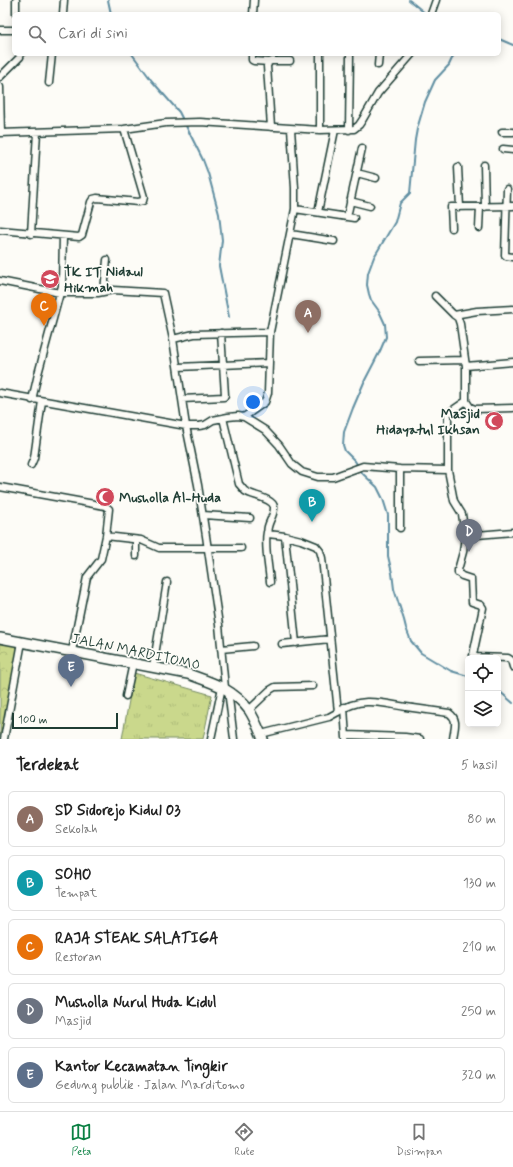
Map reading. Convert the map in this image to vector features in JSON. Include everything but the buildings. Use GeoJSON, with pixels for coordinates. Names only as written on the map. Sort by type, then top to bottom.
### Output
{"type":"FeatureCollection","features":[{"type":"Feature","properties":{"kind":"street"},"geometry":{"type":"LineString","coordinates":[[16,0],[16,12]]}},
{"type":"Feature","properties":{"kind":"street"},"geometry":{"type":"LineString","coordinates":[[63,12],[64,0]]}},
{"type":"Feature","properties":{"kind":"street"},"geometry":{"type":"LineString","coordinates":[[253,12],[254,0]]}},
{"type":"Feature","properties":{"kind":"street"},"geometry":{"type":"LineString","coordinates":[[432,12],[436,0]]}},
{"type":"Feature","properties":{"kind":"street"},"geometry":{"type":"LineString","coordinates":[[0,30],[12,30]]}},
{"type":"Feature","properties":{"kind":"street"},"geometry":{"type":"LineString","coordinates":[[0,77],[21,56]]}},
{"type":"Feature","properties":{"kind":"street"},"geometry":{"type":"LineString","coordinates":[[49,82],[52,56]]}},
{"type":"Feature","properties":{"kind":"street"},"geometry":{"type":"LineString","coordinates":[[252,56],[252,60],[254,61],[290,61]]}},
{"type":"Feature","properties":{"kind":"street"},"geometry":{"type":"LineString","coordinates":[[320,56],[320,130]]}},
{"type":"Feature","properties":{"kind":"street"},"geometry":{"type":"LineString","coordinates":[[349,130],[350,56]]}},
{"type":"Feature","properties":{"kind":"street"},"geometry":{"type":"LineString","coordinates":[[378,65],[379,56]]}},
{"type":"Feature","properties":{"kind":"street"},"geometry":{"type":"LineString","coordinates":[[0,87],[1,133],[124,128],[200,122],[271,128],[349,130],[354,129],[359,125],[378,93],[410,56]]}},
{"type":"Feature","properties":{"kind":"street"},"geometry":{"type":"LineString","coordinates":[[269,62],[271,128]]}},
{"type":"Feature","properties":{"kind":"street"},"geometry":{"type":"LineString","coordinates":[[0,230],[31,234],[79,237],[82,236],[93,199],[143,201],[144,197],[124,128]]}},
{"type":"Feature","properties":{"kind":"street"},"geometry":{"type":"LineString","coordinates":[[244,417],[265,402],[268,393],[270,332],[295,209],[291,129]]}},
{"type":"Feature","properties":{"kind":"street"},"geometry":{"type":"LineString","coordinates":[[318,212],[335,130]]}},
{"type":"Feature","properties":{"kind":"street"},"geometry":{"type":"LineString","coordinates":[[31,234],[37,132]]}},
{"type":"Feature","properties":{"kind":"street"},"geometry":{"type":"LineString","coordinates":[[502,132],[513,132]]}},
{"type":"Feature","properties":{"kind":"street"},"geometry":{"type":"LineString","coordinates":[[346,217],[362,148]]}},
{"type":"Feature","properties":{"kind":"street"},"geometry":{"type":"LineString","coordinates":[[503,149],[513,150]]}},
{"type":"Feature","properties":{"kind":"street"},"geometry":{"type":"LineString","coordinates":[[479,228],[483,207],[484,165]]}},
{"type":"Feature","properties":{"kind":"street"},"geometry":{"type":"LineString","coordinates":[[458,167],[460,207]]}},
{"type":"Feature","properties":{"kind":"street"},"geometry":{"type":"LineString","coordinates":[[357,173],[376,178]]}},
{"type":"Feature","properties":{"kind":"street"},"geometry":{"type":"LineString","coordinates":[[507,190],[510,206],[505,255],[513,257]]}},
{"type":"Feature","properties":{"kind":"street"},"geometry":{"type":"LineString","coordinates":[[350,201],[370,206]]}},
{"type":"Feature","properties":{"kind":"street"},"geometry":{"type":"LineString","coordinates":[[452,228],[452,207],[510,206]]}},
{"type":"Feature","properties":{"kind":"street"},"geometry":{"type":"LineString","coordinates":[[295,209],[354,218]]}},
{"type":"Feature","properties":{"kind":"street"},"geometry":{"type":"LineString","coordinates":[[291,234],[334,241]]}},
{"type":"Feature","properties":{"kind":"street"},"geometry":{"type":"LineString","coordinates":[[32,400],[62,286],[63,236]]}},
{"type":"Feature","properties":{"kind":"street"},"geometry":{"type":"LineString","coordinates":[[104,291],[107,260]]}},
{"type":"Feature","properties":{"kind":"street"},"geometry":{"type":"LineString","coordinates":[[0,281],[60,293],[98,293],[113,290],[163,294],[173,339],[186,426],[203,515],[219,626],[225,688],[234,739]]}},
{"type":"Feature","properties":{"kind":"street"},"geometry":{"type":"LineString","coordinates":[[435,296],[458,318],[460,324],[466,363],[466,401],[470,407],[475,409],[513,408]]}},
{"type":"Feature","properties":{"kind":"street"},"geometry":{"type":"LineString","coordinates":[[454,315],[482,310],[513,309]]}},
{"type":"Feature","properties":{"kind":"street"},"geometry":{"type":"LineString","coordinates":[[173,339],[194,334],[270,332]]}},
{"type":"Feature","properties":{"kind":"street"},"geometry":{"type":"LineString","coordinates":[[182,399],[224,397],[221,333]]}},
{"type":"Feature","properties":{"kind":"street"},"geometry":{"type":"LineString","coordinates":[[419,361],[466,363],[513,362]]}},
{"type":"Feature","properties":{"kind":"street"},"geometry":{"type":"LineString","coordinates":[[178,367],[268,363]]}},
{"type":"Feature","properties":{"kind":"street"},"geometry":{"type":"LineString","coordinates":[[0,393],[32,400],[186,426],[205,425],[213,420],[223,418],[238,416],[244,417],[265,430],[279,445],[292,464],[302,472],[318,477],[333,477],[363,466],[400,469],[448,470]]}},
{"type":"Feature","properties":{"kind":"street"},"geometry":{"type":"LineString","coordinates":[[31,465],[34,458],[42,401]]}},
{"type":"Feature","properties":{"kind":"street"},"geometry":{"type":"LineString","coordinates":[[466,401],[448,414],[448,470],[454,500],[462,514],[465,536],[458,573],[471,579],[472,602],[481,605],[483,608],[473,655],[476,657],[508,658],[511,660],[513,667]]}},
{"type":"Feature","properties":{"kind":"street"},"geometry":{"type":"LineString","coordinates":[[223,418],[239,484],[244,490],[252,495],[270,501],[273,504],[274,509],[267,532],[266,544],[270,582]]}},
{"type":"Feature","properties":{"kind":"street"},"geometry":{"type":"LineString","coordinates":[[400,469],[400,528]]}},
{"type":"Feature","properties":{"kind":"street"},"geometry":{"type":"LineString","coordinates":[[0,487],[105,506],[109,509],[106,536],[101,559],[87,577],[72,651]]}},
{"type":"Feature","properties":{"kind":"street"},"geometry":{"type":"LineString","coordinates":[[203,515],[250,518]]}},
{"type":"Feature","properties":{"kind":"street"},"geometry":{"type":"LineString","coordinates":[[267,532],[268,534],[301,540],[316,546],[320,551],[338,712]]}},
{"type":"Feature","properties":{"kind":"street"},"geometry":{"type":"LineString","coordinates":[[465,536],[513,532]]}},
{"type":"Feature","properties":{"kind":"street"},"geometry":{"type":"LineString","coordinates":[[106,536],[141,540],[159,548],[241,548]]}},
{"type":"Feature","properties":{"kind":"street"},"geometry":{"type":"LineString","coordinates":[[285,536],[296,643]]}},
{"type":"Feature","properties":{"kind":"street"},"geometry":{"type":"LineString","coordinates":[[136,540],[136,556]]}},
{"type":"Feature","properties":{"kind":"street"},"geometry":{"type":"LineString","coordinates":[[154,667],[167,582]]}},
{"type":"Feature","properties":{"kind":"street","name":"JALAN MARDITOMO"},"geometry":{"type":"LineString","coordinates":[[0,638],[188,674],[225,688],[233,694],[249,710],[262,736]]}},
{"type":"Feature","properties":{"kind":"street"},"geometry":{"type":"LineString","coordinates":[[282,644],[330,639]]}},
{"type":"Feature","properties":{"kind":"street"},"geometry":{"type":"LineString","coordinates":[[4,739],[22,642]]}},
{"type":"Feature","properties":{"kind":"street"},"geometry":{"type":"LineString","coordinates":[[221,649],[253,646]]}},
{"type":"Feature","properties":{"kind":"street"},"geometry":{"type":"LineString","coordinates":[[126,696],[133,663]]}},
{"type":"Feature","properties":{"kind":"street"},"geometry":{"type":"LineString","coordinates":[[249,710],[275,687],[313,686]]}},
{"type":"Feature","properties":{"kind":"street"},"geometry":{"type":"LineString","coordinates":[[211,739],[225,688]]}},
{"type":"Feature","properties":{"kind":"street"},"geometry":{"type":"LineString","coordinates":[[262,736],[329,717],[344,707],[358,703],[373,702],[449,713],[454,716],[455,722],[453,739]]}},
{"type":"Feature","properties":{"kind":"street"},"geometry":{"type":"LineString","coordinates":[[344,707],[346,737],[405,737],[420,739]]}},
{"type":"Feature","properties":{"kind":"green space"},"geometry":{"type":"Polygon","coordinates":[[[0,643],[19,646],[1,739],[0,739],[0,643]]]}},
{"type":"Feature","properties":{"kind":"green space"},"geometry":{"type":"Polygon","coordinates":[[[134,673],[212,695],[203,739],[122,739],[134,673]]]}},
{"type":"Feature","properties":{"kind":"waterway"},"geometry":{"type":"LineString","coordinates":[[108,0],[111,12]]}},
{"type":"Feature","properties":{"kind":"waterway"},"geometry":{"type":"LineString","coordinates":[[409,0],[424,12]]}},
{"type":"Feature","properties":{"kind":"waterway"},"geometry":{"type":"LineString","coordinates":[[501,40],[513,45]]}},
{"type":"Feature","properties":{"kind":"waterway"},"geometry":{"type":"LineString","coordinates":[[133,56],[152,81],[179,112],[183,120]]}},
{"type":"Feature","properties":{"kind":"waterway"},"geometry":{"type":"LineString","coordinates":[[453,56],[449,65],[435,80],[425,102],[415,140],[410,193],[400,203],[395,222],[374,257],[368,273],[367,285],[369,294],[385,324],[386,337],[353,408],[344,432],[343,445],[345,451],[355,461],[363,474],[377,487],[383,499],[388,515],[388,556],[394,589],[411,641],[421,653],[451,671],[465,675]]}},
{"type":"Feature","properties":{"kind":"waterway"},"geometry":{"type":"LineString","coordinates":[[185,124],[208,173],[219,214],[222,240],[219,266],[229,317]]}},
{"type":"Feature","properties":{"kind":"waterway"},"geometry":{"type":"LineString","coordinates":[[499,691],[513,703]]}},
{"type":"Feature","properties":{"kind":"place","name":"TK IT Nidaul Hikmah"},"geometry":{"type":"Point","coordinates":[50,279]}},
{"type":"Feature","properties":{"kind":"place","name":"RAJA STEAK SALATIGA"},"geometry":{"type":"Point","coordinates":[44,326]}},
{"type":"Feature","properties":{"kind":"place","name":"SD Sidorejo Kidul 03"},"geometry":{"type":"Point","coordinates":[308,333]}},
{"type":"Feature","properties":{"kind":"place","name":"Masjid Hidayatul Ikhsan"},"geometry":{"type":"Point","coordinates":[494,421]}},
{"type":"Feature","properties":{"kind":"place","name":"Musholla Al-Huda"},"geometry":{"type":"Point","coordinates":[105,497]}},
{"type":"Feature","properties":{"kind":"place","name":"SOHO"},"geometry":{"type":"Point","coordinates":[312,522]}},
{"type":"Feature","properties":{"kind":"place","name":"Musholla Nurul Huda Kidul"},"geometry":{"type":"Point","coordinates":[469,552]}},
{"type":"Feature","properties":{"kind":"place","name":"Kantor Kecamatan Tingkir"},"geometry":{"type":"Point","coordinates":[71,687]}}]}
